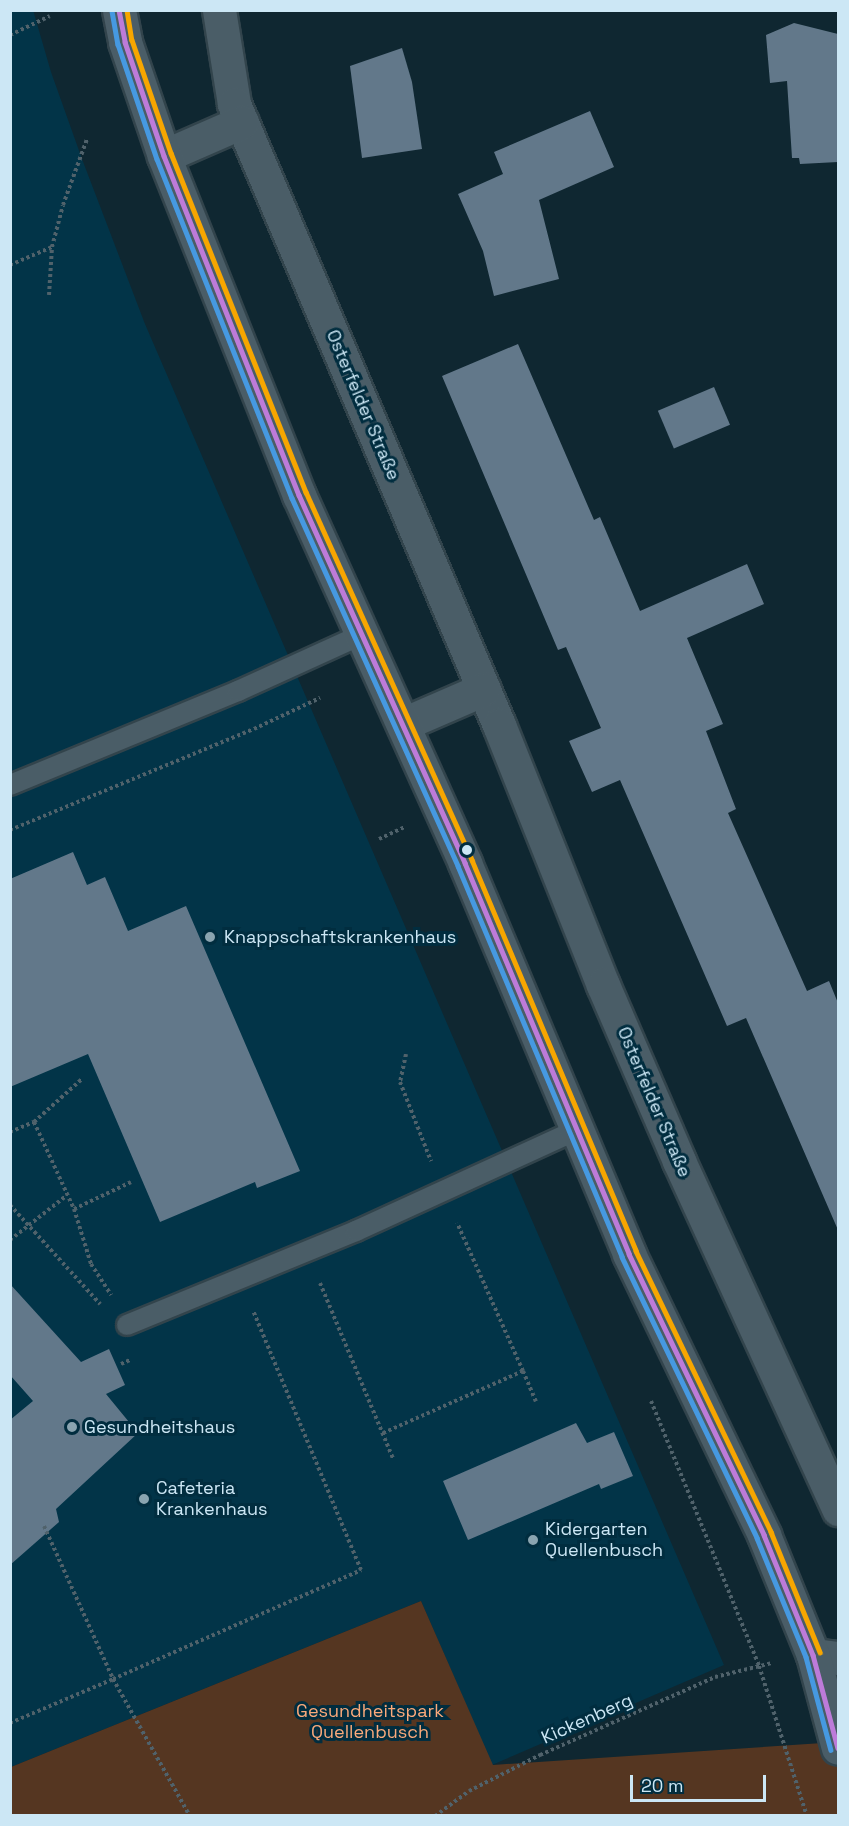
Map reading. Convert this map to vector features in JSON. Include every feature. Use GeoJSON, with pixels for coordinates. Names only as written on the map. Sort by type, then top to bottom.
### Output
{"type":"FeatureCollection","features":[{"type":"Feature","properties":{"kind":"main road"},"geometry":{"type":"LineString","coordinates":[[119,10],[125,42],[164,156],[299,495],[403,724],[629,1254],[764,1534],[826,1656],[838,1748]]}},
{"type":"Feature","properties":{"kind":"main road","name":"Osterfelder Straße"},"geometry":{"type":"LineString","coordinates":[[219,10],[234,104],[484,689],[603,985],[679,1161],[838,1509]]}},
{"type":"Feature","properties":{"kind":"main road"},"geometry":{"type":"LineString","coordinates":[[164,156],[242,122]]}},
{"type":"Feature","properties":{"kind":"main road"},"geometry":{"type":"LineString","coordinates":[[403,724],[484,689]]}},
{"type":"Feature","properties":{"kind":"lane"},"geometry":{"type":"LineString","coordinates":[[10,785],[238,691],[363,634]]}},
{"type":"Feature","properties":{"kind":"lane"},"geometry":{"type":"LineString","coordinates":[[127,1325],[307,1251],[577,1130]]}},
{"type":"Feature","properties":{"kind":"path"},"geometry":{"type":"LineString","coordinates":[[10,35],[50,16]]}},
{"type":"Feature","properties":{"kind":"path"},"geometry":{"type":"LineString","coordinates":[[49,295],[52,247],[63,205],[87,140]]}},
{"type":"Feature","properties":{"kind":"path"},"geometry":{"type":"LineString","coordinates":[[10,265],[52,247]]}},
{"type":"Feature","properties":{"kind":"path"},"geometry":{"type":"LineString","coordinates":[[10,830],[254,729],[320,698]]}},
{"type":"Feature","properties":{"kind":"path"},"geometry":{"type":"LineString","coordinates":[[406,1054],[400,1082],[443,1191],[536,1401]]}},
{"type":"Feature","properties":{"kind":"path"},"geometry":{"type":"LineString","coordinates":[[10,1132],[34,1122],[82,1079]]}},
{"type":"Feature","properties":{"kind":"path"},"geometry":{"type":"LineString","coordinates":[[34,1122],[66,1196],[74,1209],[91,1263],[127,1325]]}},
{"type":"Feature","properties":{"kind":"path"},"geometry":{"type":"LineString","coordinates":[[74,1209],[130,1182]]}},
{"type":"Feature","properties":{"kind":"path"},"geometry":{"type":"LineString","coordinates":[[10,1240],[66,1196]]}},
{"type":"Feature","properties":{"kind":"path"},"geometry":{"type":"LineString","coordinates":[[10,1205],[99,1303],[127,1325]]}},
{"type":"Feature","properties":{"kind":"path"},"geometry":{"type":"LineString","coordinates":[[307,1251],[393,1458]]}},
{"type":"Feature","properties":{"kind":"path"},"geometry":{"type":"LineString","coordinates":[[10,1723],[362,1570],[240,1280]]}},
{"type":"Feature","properties":{"kind":"path"},"geometry":{"type":"LineString","coordinates":[[383,1432],[523,1371]]}},
{"type":"Feature","properties":{"kind":"path"},"geometry":{"type":"LineString","coordinates":[[44,1526],[113,1679],[190,1815]]}},
{"type":"Feature","properties":{"kind":"path","name":"Kickenberg"},"geometry":{"type":"LineString","coordinates":[[435,1815],[469,1791],[540,1755],[715,1677],[759,1666],[807,1815]]}},
{"type":"Feature","properties":{"kind":"shaded area","name":"Knappschaftskrankenhaus"},"geometry":{"type":"Polygon","coordinates":[[[33,10],[51,72],[82,159],[145,324],[724,1665],[492,1765],[421,1601],[11,1767],[10,11],[33,10]]]}},
{"type":"Feature","properties":{"kind":"green space","name":"Gesundheitspark Quellenbusch"},"geometry":{"type":"Polygon","coordinates":[[[421,1601],[493,1765],[838,1742],[838,1815],[11,1816],[11,1767],[421,1601]]]}},
{"type":"Feature","properties":{"kind":"building"},"geometry":{"type":"Polygon","coordinates":[[[794,23],[838,34],[838,162],[800,164],[799,158],[792,158],[787,81],[770,83],[766,35],[794,23]]]}},
{"type":"Feature","properties":{"kind":"building"},"geometry":{"type":"Polygon","coordinates":[[[402,48],[412,82],[422,149],[362,158],[350,66],[402,48]]]}},
{"type":"Feature","properties":{"kind":"building"},"geometry":{"type":"Polygon","coordinates":[[[590,111],[614,167],[539,200],[559,279],[494,296],[483,251],[458,194],[503,174],[494,152],[590,111]]]}},
{"type":"Feature","properties":{"kind":"building"},"geometry":{"type":"Polygon","coordinates":[[[518,344],[594,520],[600,517],[640,611],[747,564],[764,604],[687,638],[723,724],[706,731],[736,809],[728,813],[807,991],[829,981],[838,1003],[838,1230],[746,1018],[727,1026],[620,780],[592,792],[569,741],[601,728],[566,647],[558,650],[442,376],[518,344]]]}},
{"type":"Feature","properties":{"kind":"building"},"geometry":{"type":"Polygon","coordinates":[[[714,387],[730,425],[674,449],[658,411],[714,387]]]}},
{"type":"Feature","properties":{"kind":"building"},"geometry":{"type":"Polygon","coordinates":[[[73,852],[87,885],[105,877],[128,931],[186,906],[300,1171],[257,1188],[255,1182],[160,1222],[88,1054],[10,1087],[10,879],[73,852]]]}},
{"type":"Feature","properties":{"kind":"building","name":"Gesundheitshaus"},"geometry":{"type":"Polygon","coordinates":[[[10,1284],[81,1362],[109,1349],[125,1385],[106,1394],[138,1433],[56,1509],[59,1522],[10,1565],[10,1420],[33,1401],[10,1375],[10,1284]]]}},
{"type":"Feature","properties":{"kind":"building"},"geometry":{"type":"Polygon","coordinates":[[[576,1423],[587,1443],[614,1432],[633,1476],[601,1489],[599,1484],[468,1540],[443,1481],[576,1423]]]}},
{"type":"Feature","properties":{"kind":"transit line"},"geometry":{"type":"LineString","coordinates":[[119,10],[125,42],[164,156],[299,495],[465,863],[629,1254],[764,1535],[813,1655],[838,1748]]}},
{"type":"Feature","properties":{"kind":"transit line"},"geometry":{"type":"LineString","coordinates":[[127,10],[132,40],[171,153],[306,492],[472,860],[636,1251],[771,1532],[820,1652]]}},
{"type":"Feature","properties":{"kind":"transit line"},"geometry":{"type":"LineString","coordinates":[[112,11],[118,44],[157,159],[292,498],[458,866],[622,1257],[757,1538],[806,1657],[831,1750]]}},
{"type":"Feature","properties":{"kind":"place","name":"Knappschaftskrankenhaus"},"geometry":{"type":"Point","coordinates":[210,937]}},
{"type":"Feature","properties":{"kind":"place","name":"Gesundheitshaus"},"geometry":{"type":"Point","coordinates":[72,1427]}},
{"type":"Feature","properties":{"kind":"place","name":"Cafeteria Krankenhaus"},"geometry":{"type":"Point","coordinates":[144,1499]}},
{"type":"Feature","properties":{"kind":"place","name":"Kidergarten Quellenbusch"},"geometry":{"type":"Point","coordinates":[533,1540]}}]}
